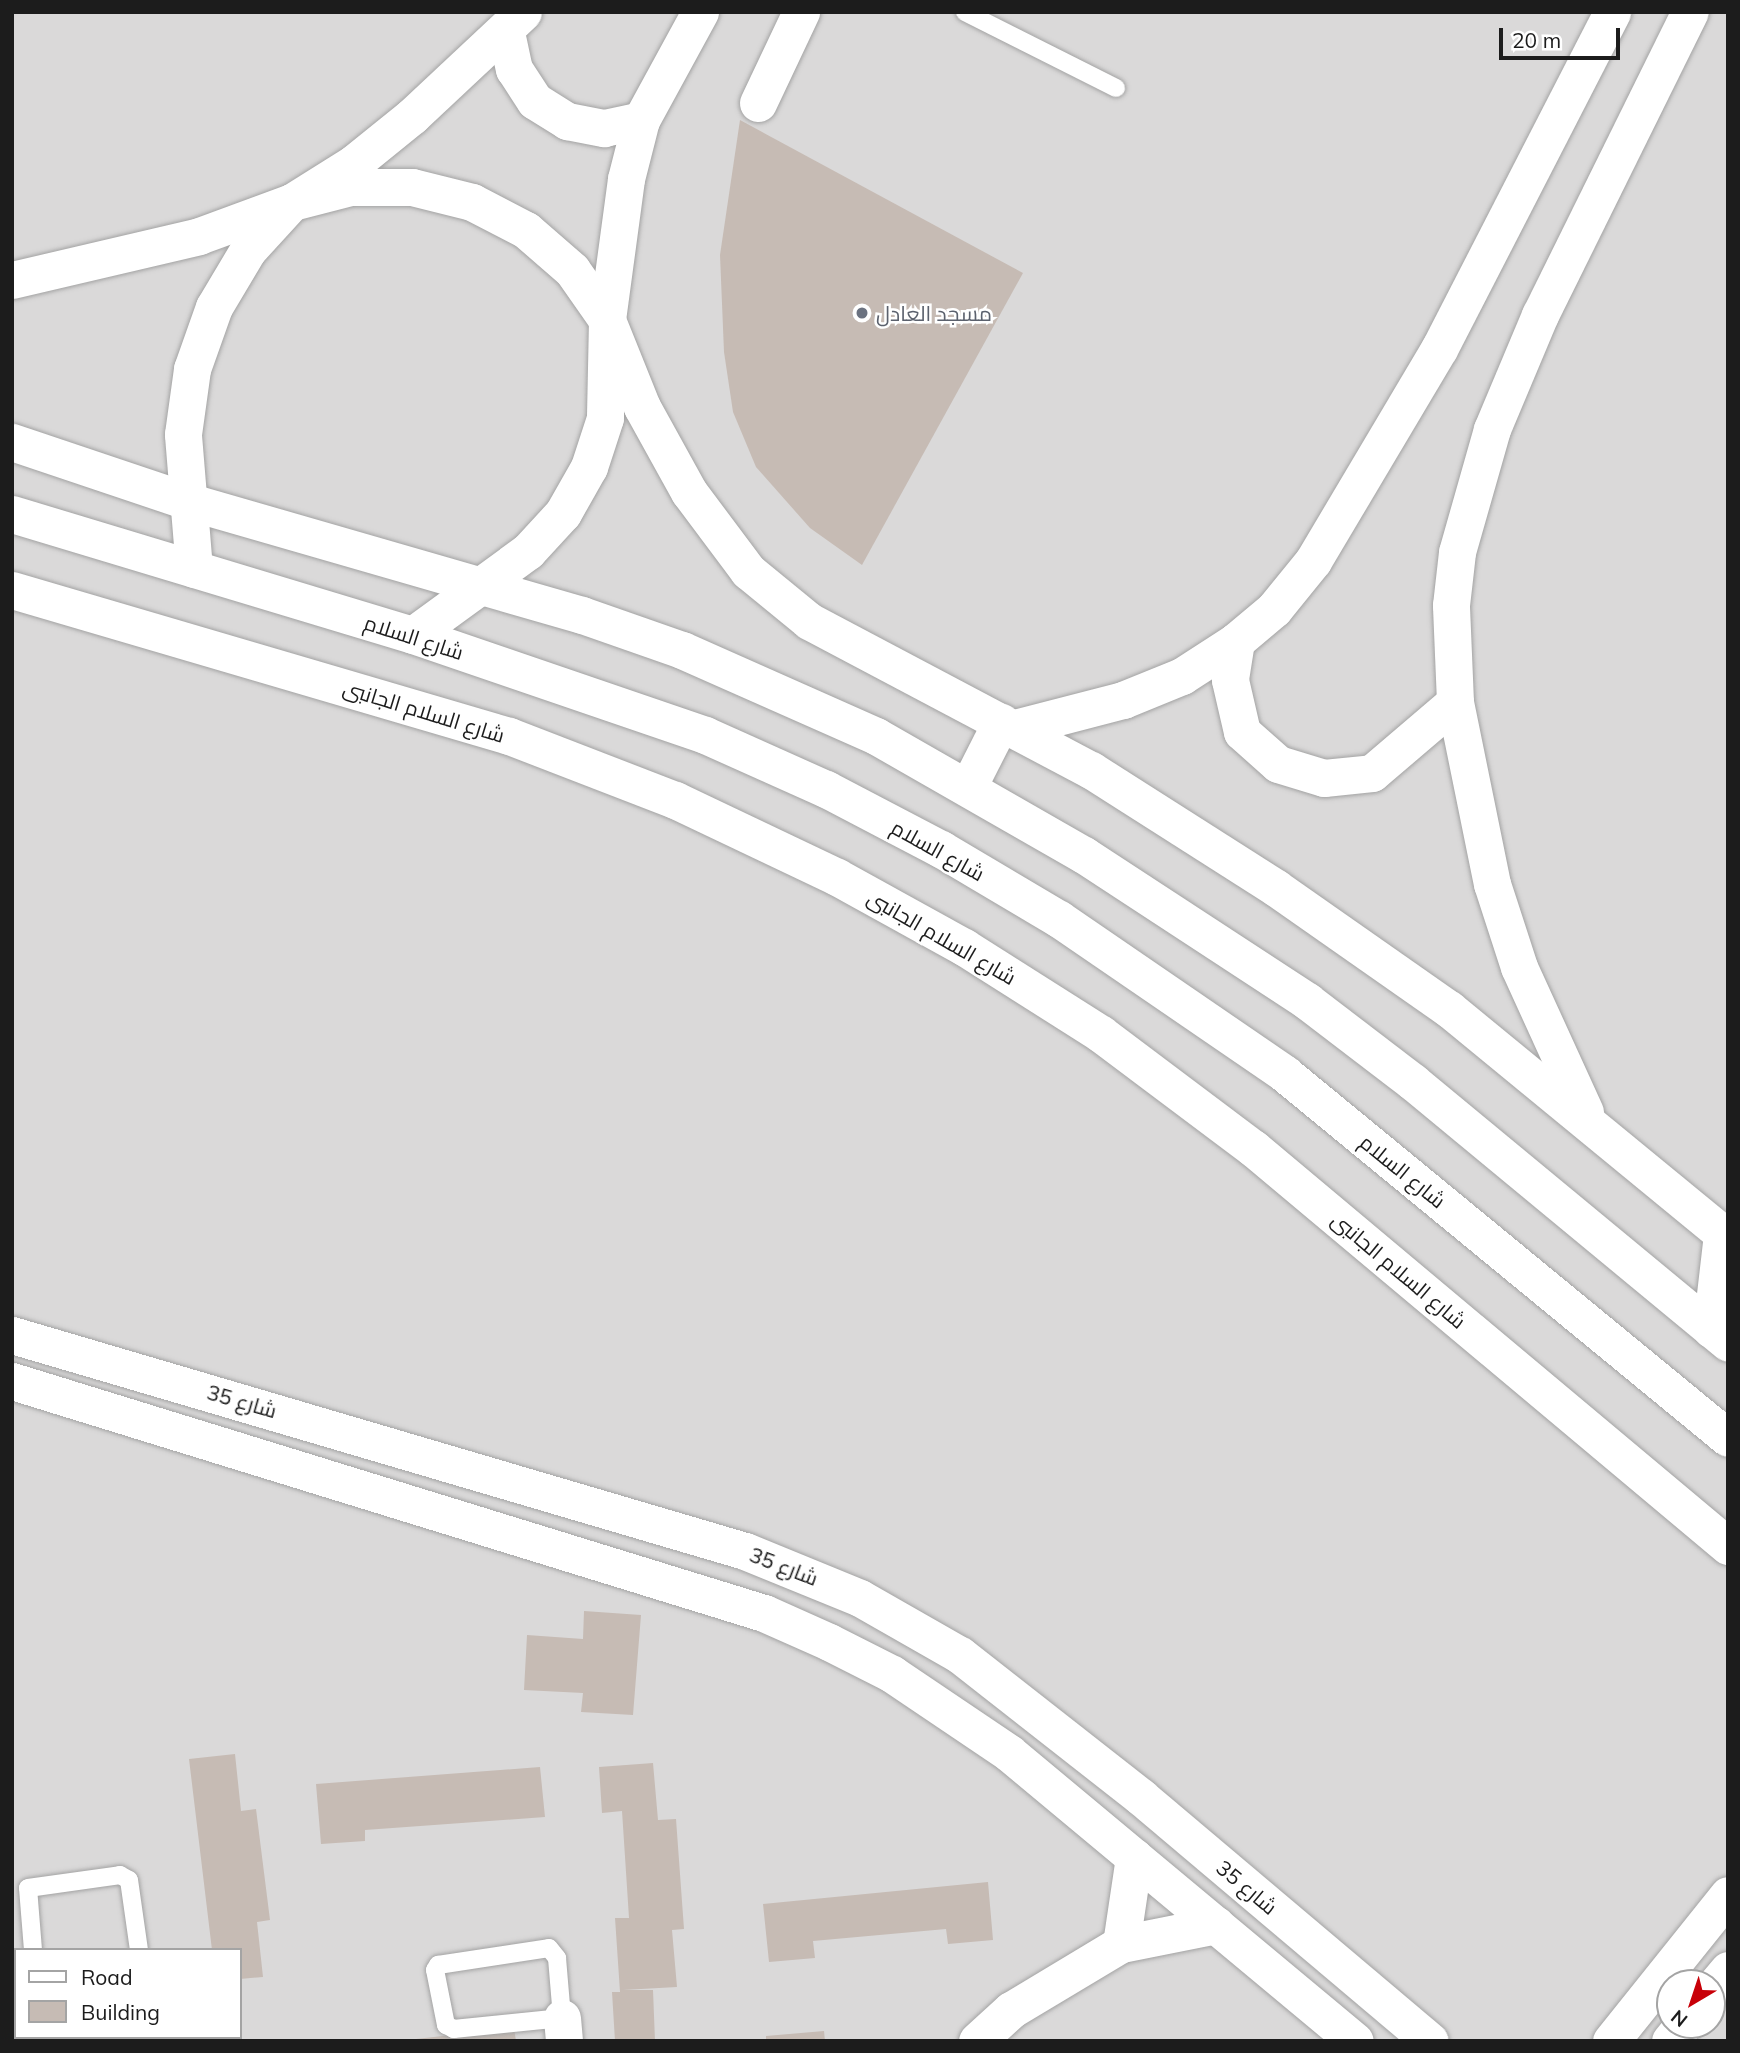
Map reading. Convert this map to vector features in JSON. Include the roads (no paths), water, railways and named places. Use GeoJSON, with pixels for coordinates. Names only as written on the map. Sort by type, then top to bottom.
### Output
{"type":"FeatureCollection","features":[{"type":"Feature","properties":{"kind":"street"},"geometry":{"type":"LineString","coordinates":[[413,635],[528,551],[555,522],[589,467],[605,418],[607,320],[626,179],[641,120],[700,12]]}},
{"type":"Feature","properties":{"kind":"street"},"geometry":{"type":"LineString","coordinates":[[758,103],[801,12]]}},
{"type":"Feature","properties":{"kind":"street"},"geometry":{"type":"LineString","coordinates":[[968,787],[1008,725],[1123,700],[1182,676],[1236,641],[1274,608],[1305,570],[1439,349],[1612,12]]}},
{"type":"Feature","properties":{"kind":"street"},"geometry":{"type":"LineString","coordinates":[[1592,1125],[1552,1048],[1492,884],[1455,702],[1451,605],[1457,552],[1492,429],[1540,315],[1690,12]]}},
{"type":"Feature","properties":{"kind":"street"},"geometry":{"type":"LineString","coordinates":[[515,22],[514,69],[535,101],[567,121],[604,128],[641,120]]}},
{"type":"Feature","properties":{"kind":"street"},"geometry":{"type":"LineString","coordinates":[[194,569],[183,434],[192,369],[214,307],[248,250],[292,202],[354,163],[515,22]]}},
{"type":"Feature","properties":{"kind":"street"},"geometry":{"type":"LineString","coordinates":[[12,280],[199,236],[292,202],[351,187],[412,187],[472,202],[526,230],[572,270],[607,320],[642,407],[689,492],[748,571],[809,621],[1091,770],[1276,888],[1449,1009],[1725,1236],[1720,1336]]}},
{"type":"Feature","properties":{"kind":"street"},"geometry":{"type":"LineString","coordinates":[[12,442],[187,501],[582,615],[707,660],[876,736],[968,787],[1186,918],[1307,1001],[1413,1082],[1720,1336]]}},
{"type":"Feature","properties":{"kind":"street","name":"شارع السلام"},"geometry":{"type":"LineString","coordinates":[[12,514],[413,635],[705,735],[849,801],[1059,919],[1285,1074],[1728,1438]]}},
{"type":"Feature","properties":{"kind":"street","name":"شارع السلام الجانبى"},"geometry":{"type":"LineString","coordinates":[[12,590],[509,737],[675,800],[837,877],[943,935],[1101,1034],[1253,1148],[1728,1546]]}},
{"type":"Feature","properties":{"kind":"street"},"geometry":{"type":"LineString","coordinates":[[1236,641],[1230,680],[1242,732],[1278,764],[1324,778],[1372,773],[1455,702]]}},
{"type":"Feature","properties":{"kind":"street","name":"شارع 35"},"geometry":{"type":"LineString","coordinates":[[12,1335],[745,1551],[860,1598],[960,1655],[1141,1797],[1430,2041]]}},
{"type":"Feature","properties":{"kind":"street"},"geometry":{"type":"LineString","coordinates":[[12,1381],[764,1613],[881,1669],[952,1712],[1134,1857],[1355,2041]]}},
{"type":"Feature","properties":{"kind":"street"},"geometry":{"type":"LineString","coordinates":[[1121,1944],[1134,1857]]}},
{"type":"Feature","properties":{"kind":"street"},"geometry":{"type":"LineString","coordinates":[[1611,2041],[1728,1895]]}},
{"type":"Feature","properties":{"kind":"street"},"geometry":{"type":"LineString","coordinates":[[978,2041],[1011,2010],[1121,1944],[1216,1925]]}},
{"type":"Feature","properties":{"kind":"lane"},"geometry":{"type":"LineString","coordinates":[[965,12],[1116,88]]}},
{"type":"Feature","properties":{"kind":"lane"},"geometry":{"type":"LineString","coordinates":[[33,1948],[28,1888],[120,1875],[129,1880],[139,1948]]}},
{"type":"Feature","properties":{"kind":"lane"},"geometry":{"type":"LineString","coordinates":[[549,1948],[557,1958],[563,2029],[449,2028],[435,1970],[443,1963],[549,1948]]}},
{"type":"Feature","properties":{"kind":"place","name":"مسجد العادل"},"geometry":{"type":"Point","coordinates":[862,313]}}]}
